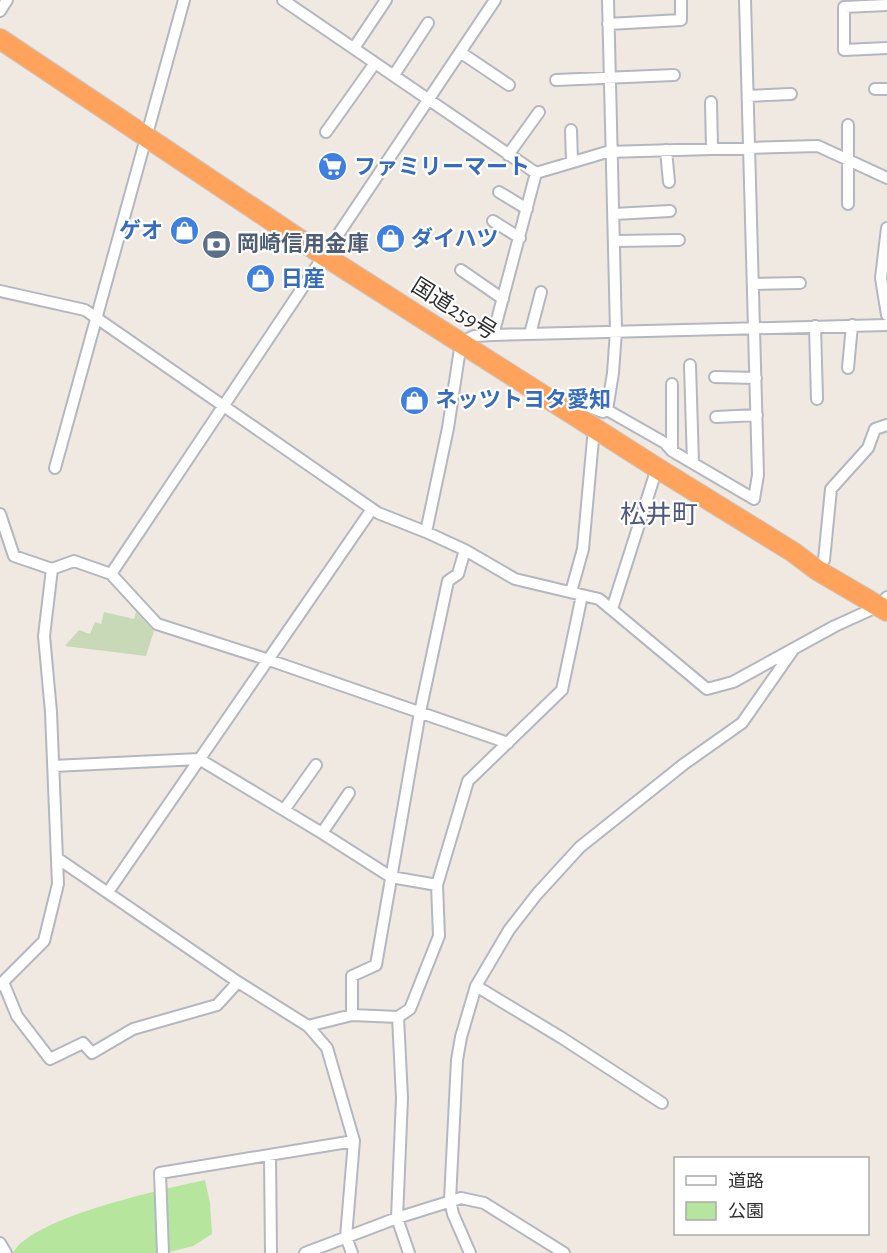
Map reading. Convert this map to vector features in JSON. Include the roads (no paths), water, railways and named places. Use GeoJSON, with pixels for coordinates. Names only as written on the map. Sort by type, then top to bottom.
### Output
{"type":"FeatureCollection","features":[{"type":"Feature","properties":{"kind":"highway","name":"国道259号"},"geometry":{"type":"LineString","coordinates":[[0,39],[324,255],[594,428],[793,552],[817,570],[884,605]]}},
{"type":"Feature","properties":{"kind":"street"},"geometry":{"type":"LineString","coordinates":[[0,11],[7,0]]}},
{"type":"Feature","properties":{"kind":"street"},"geometry":{"type":"LineString","coordinates":[[55,468],[184,0]]}},
{"type":"Feature","properties":{"kind":"street"},"geometry":{"type":"LineString","coordinates":[[283,0],[536,173],[613,152],[818,146],[887,178]]}},
{"type":"Feature","properties":{"kind":"street"},"geometry":{"type":"LineString","coordinates":[[354,48],[386,0]]}},
{"type":"Feature","properties":{"kind":"street"},"geometry":{"type":"LineString","coordinates":[[111,574],[495,0]]}},
{"type":"Feature","properties":{"kind":"street"},"geometry":{"type":"LineString","coordinates":[[607,410],[616,331],[608,0]]}},
{"type":"Feature","properties":{"kind":"street"},"geometry":{"type":"LineString","coordinates":[[608,24],[681,20],[681,0]]}},
{"type":"Feature","properties":{"kind":"street"},"geometry":{"type":"LineString","coordinates":[[567,410],[578,403],[603,412],[607,410],[665,443],[672,451],[754,499],[758,475],[746,0]]}},
{"type":"Feature","properties":{"kind":"street"},"geometry":{"type":"LineString","coordinates":[[887,4],[844,8],[844,50],[887,48]]}},
{"type":"Feature","properties":{"kind":"street"},"geometry":{"type":"LineString","coordinates":[[394,75],[428,23]]}},
{"type":"Feature","properties":{"kind":"street"},"geometry":{"type":"LineString","coordinates":[[460,52],[509,85]]}},
{"type":"Feature","properties":{"kind":"street"},"geometry":{"type":"LineString","coordinates":[[326,132],[375,63]]}},
{"type":"Feature","properties":{"kind":"street"},"geometry":{"type":"LineString","coordinates":[[556,80],[674,75]]}},
{"type":"Feature","properties":{"kind":"street"},"geometry":{"type":"LineString","coordinates":[[875,89],[887,89]]}},
{"type":"Feature","properties":{"kind":"street"},"geometry":{"type":"LineString","coordinates":[[748,96],[791,94]]}},
{"type":"Feature","properties":{"kind":"street"},"geometry":{"type":"LineString","coordinates":[[711,102],[712,148]]}},
{"type":"Feature","properties":{"kind":"street"},"geometry":{"type":"LineString","coordinates":[[508,155],[539,112]]}},
{"type":"Feature","properties":{"kind":"street"},"geometry":{"type":"LineString","coordinates":[[848,124],[848,204]]}},
{"type":"Feature","properties":{"kind":"street"},"geometry":{"type":"LineString","coordinates":[[572,130],[572,162]]}},
{"type":"Feature","properties":{"kind":"street"},"geometry":{"type":"LineString","coordinates":[[666,150],[669,182]]}},
{"type":"Feature","properties":{"kind":"street"},"geometry":{"type":"LineString","coordinates":[[493,335],[536,173]]}},
{"type":"Feature","properties":{"kind":"street"},"geometry":{"type":"LineString","coordinates":[[499,192],[527,209]]}},
{"type":"Feature","properties":{"kind":"street"},"geometry":{"type":"LineString","coordinates":[[614,214],[670,211]]}},
{"type":"Feature","properties":{"kind":"street"},"geometry":{"type":"LineString","coordinates":[[493,221],[520,238]]}},
{"type":"Feature","properties":{"kind":"street"},"geometry":{"type":"LineString","coordinates":[[887,228],[881,278],[887,315]]}},
{"type":"Feature","properties":{"kind":"street"},"geometry":{"type":"LineString","coordinates":[[615,241],[680,240]]}},
{"type":"Feature","properties":{"kind":"street"},"geometry":{"type":"LineString","coordinates":[[461,270],[503,299]]}},
{"type":"Feature","properties":{"kind":"street"},"geometry":{"type":"LineString","coordinates":[[753,284],[800,284]]}},
{"type":"Feature","properties":{"kind":"street"},"geometry":{"type":"LineString","coordinates":[[0,291],[85,310],[372,509],[465,550],[515,579],[599,599],[706,689],[733,682],[795,647],[884,605]]}},
{"type":"Feature","properties":{"kind":"street"},"geometry":{"type":"LineString","coordinates":[[530,334],[541,292]]}},
{"type":"Feature","properties":{"kind":"street"},"geometry":{"type":"LineString","coordinates":[[426,532],[448,428],[461,342],[474,336],[887,325]]}},
{"type":"Feature","properties":{"kind":"street"},"geometry":{"type":"LineString","coordinates":[[848,368],[852,326]]}},
{"type":"Feature","properties":{"kind":"street"},"geometry":{"type":"LineString","coordinates":[[815,327],[817,399]]}},
{"type":"Feature","properties":{"kind":"street"},"geometry":{"type":"LineString","coordinates":[[690,365],[693,463]]}},
{"type":"Feature","properties":{"kind":"street"},"geometry":{"type":"LineString","coordinates":[[715,377],[756,378]]}},
{"type":"Feature","properties":{"kind":"street"},"geometry":{"type":"LineString","coordinates":[[672,384],[672,451]]}},
{"type":"Feature","properties":{"kind":"street"},"geometry":{"type":"LineString","coordinates":[[716,417],[757,416]]}},
{"type":"Feature","properties":{"kind":"street"},"geometry":{"type":"LineString","coordinates":[[817,570],[824,560],[831,489],[868,448],[876,429],[887,425]]}},
{"type":"Feature","properties":{"kind":"street"},"geometry":{"type":"LineString","coordinates":[[308,1026],[352,1015],[398,1017],[410,1009],[439,936],[438,885],[468,781],[562,690],[583,549],[594,428]]}},
{"type":"Feature","properties":{"kind":"street"},"geometry":{"type":"LineString","coordinates":[[612,609],[657,468]]}},
{"type":"Feature","properties":{"kind":"street"},"geometry":{"type":"LineString","coordinates":[[108,892],[372,509]]}},
{"type":"Feature","properties":{"kind":"street"},"geometry":{"type":"LineString","coordinates":[[0,514],[14,556],[52,570],[74,561],[111,574],[157,624],[269,660],[508,743]]}},
{"type":"Feature","properties":{"kind":"street"},"geometry":{"type":"LineString","coordinates":[[352,1015],[352,976],[376,965],[420,712],[448,580],[458,574],[465,550]]}},
{"type":"Feature","properties":{"kind":"street"},"geometry":{"type":"LineString","coordinates":[[52,570],[44,636],[51,712],[58,884],[44,941],[2,984],[17,1016],[50,1059],[82,1043],[92,1053],[134,1029],[217,1005],[238,982]]}},
{"type":"Feature","properties":{"kind":"street"},"geometry":{"type":"LineString","coordinates":[[470,1253],[453,1214],[450,1200],[457,1060],[466,1017],[476,986],[509,930],[537,894],[580,847],[684,764],[742,723],[795,647]]}},
{"type":"Feature","properties":{"kind":"street"},"geometry":{"type":"LineString","coordinates":[[53,766],[199,759],[322,832],[391,877],[438,885]]}},
{"type":"Feature","properties":{"kind":"street"},"geometry":{"type":"LineString","coordinates":[[284,810],[316,765]]}},
{"type":"Feature","properties":{"kind":"street"},"geometry":{"type":"LineString","coordinates":[[322,832],[349,793]]}},
{"type":"Feature","properties":{"kind":"street"},"geometry":{"type":"LineString","coordinates":[[57,858],[238,982],[308,1026],[327,1048],[354,1141],[346,1237],[352,1253]]}},
{"type":"Feature","properties":{"kind":"street"},"geometry":{"type":"LineString","coordinates":[[476,986],[662,1103]]}},
{"type":"Feature","properties":{"kind":"street"},"geometry":{"type":"LineString","coordinates":[[398,1017],[402,1098],[397,1218],[409,1253]]}},
{"type":"Feature","properties":{"kind":"street"},"geometry":{"type":"LineString","coordinates":[[163,1253],[160,1173],[354,1141]]}},
{"type":"Feature","properties":{"kind":"street"},"geometry":{"type":"LineString","coordinates":[[270,1155],[271,1253]]}},
{"type":"Feature","properties":{"kind":"street"},"geometry":{"type":"LineString","coordinates":[[305,1253],[321,1250],[346,1237],[450,1200],[472,1199],[484,1203],[564,1253]]}},
{"type":"Feature","properties":{"kind":"place","name":"ファミリーマート"},"geometry":{"type":"Point","coordinates":[333,167]}},
{"type":"Feature","properties":{"kind":"place","name":"ゲオ"},"geometry":{"type":"Point","coordinates":[184,231]}},
{"type":"Feature","properties":{"kind":"place","name":"ダイハツ"},"geometry":{"type":"Point","coordinates":[390,239]}},
{"type":"Feature","properties":{"kind":"place","name":"岡崎信用金庫"},"geometry":{"type":"Point","coordinates":[216,244]}},
{"type":"Feature","properties":{"kind":"place","name":"日産"},"geometry":{"type":"Point","coordinates":[260,279]}},
{"type":"Feature","properties":{"kind":"place","name":"ネッツトヨタ愛知"},"geometry":{"type":"Point","coordinates":[414,400]}},
{"type":"Feature","properties":{"kind":"district","name":"松井町"},"geometry":{"type":"Point","coordinates":[659,515]}}]}
